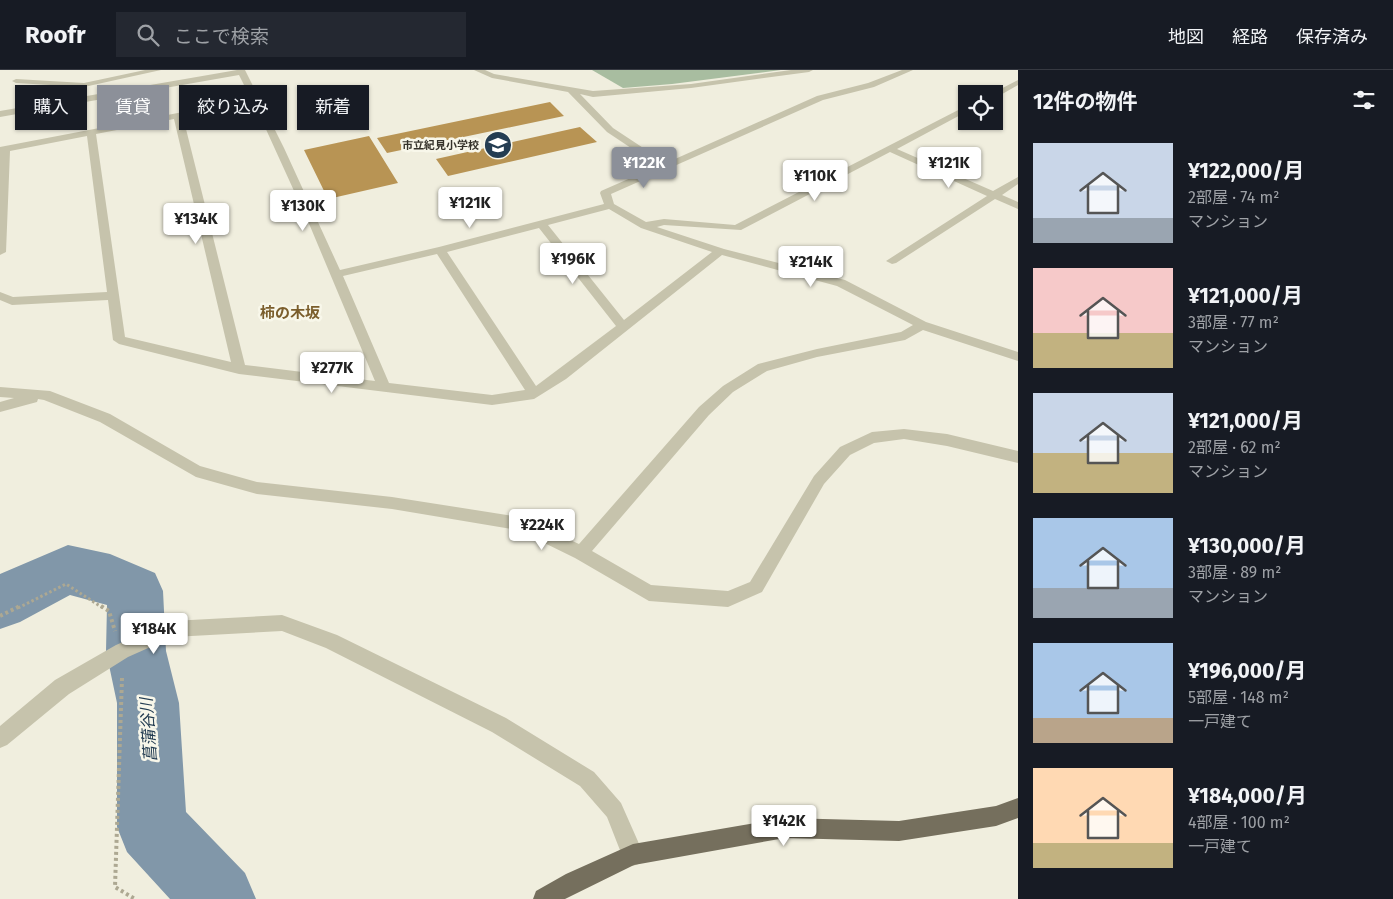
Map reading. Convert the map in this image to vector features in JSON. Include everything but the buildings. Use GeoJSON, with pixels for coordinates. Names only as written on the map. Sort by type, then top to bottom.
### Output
{"type":"FeatureCollection","features":[{"type":"Feature","properties":{"kind":"main road"},"geometry":{"type":"LineString","coordinates":[[544,899],[574,882],[633,855],[785,828],[899,831],[996,816],[1018,808]]}},
{"type":"Feature","properties":{"kind":"street"},"geometry":{"type":"LineString","coordinates":[[16,80],[84,85],[158,70]]}},
{"type":"Feature","properties":{"kind":"street"},"geometry":{"type":"LineString","coordinates":[[478,70],[492,76],[593,94],[691,86],[808,70]]}},
{"type":"Feature","properties":{"kind":"street"},"geometry":{"type":"LineString","coordinates":[[909,70],[871,85],[820,98],[605,193],[610,206],[645,226],[720,251],[841,282],[922,325],[1018,357]]}},
{"type":"Feature","properties":{"kind":"street"},"geometry":{"type":"LineString","coordinates":[[0,114],[241,71],[249,85]]}},
{"type":"Feature","properties":{"kind":"street"},"geometry":{"type":"LineString","coordinates":[[1003,90],[1017,83]]}},
{"type":"Feature","properties":{"kind":"street"},"geometry":{"type":"LineString","coordinates":[[571,90],[610,130],[664,166]]}},
{"type":"Feature","properties":{"kind":"street"},"geometry":{"type":"LineString","coordinates":[[645,226],[664,222],[737,228],[958,113]]}},
{"type":"Feature","properties":{"kind":"street"},"geometry":{"type":"LineString","coordinates":[[0,252],[2,150],[178,115],[240,369]]}},
{"type":"Feature","properties":{"kind":"street"},"geometry":{"type":"LineString","coordinates":[[271,130],[337,274],[384,386]]}},
{"type":"Feature","properties":{"kind":"street"},"geometry":{"type":"LineString","coordinates":[[91,132],[119,340],[240,369],[492,400],[534,394],[624,328],[720,251]]}},
{"type":"Feature","properties":{"kind":"street"},"geometry":{"type":"LineString","coordinates":[[890,149],[1018,206]]}},
{"type":"Feature","properties":{"kind":"street"},"geometry":{"type":"LineString","coordinates":[[892,261],[1018,180]]}},
{"type":"Feature","properties":{"kind":"street"},"geometry":{"type":"LineString","coordinates":[[337,274],[542,225],[610,206]]}},
{"type":"Feature","properties":{"kind":"street"},"geometry":{"type":"LineString","coordinates":[[542,225],[624,328]]}},
{"type":"Feature","properties":{"kind":"street"},"geometry":{"type":"LineString","coordinates":[[440,250],[534,394]]}},
{"type":"Feature","properties":{"kind":"street"},"geometry":{"type":"LineString","coordinates":[[0,296],[12,301],[112,296]]}},
{"type":"Feature","properties":{"kind":"street"},"geometry":{"type":"LineString","coordinates":[[581,553],[704,411],[728,389],[763,367],[817,353],[905,336],[922,325]]}},
{"type":"Feature","properties":{"kind":"street"},"geometry":{"type":"LineString","coordinates":[[0,392],[45,395],[105,418],[196,471],[257,488],[392,503],[520,524],[581,553],[649,593],[728,599],[756,587],[770,567],[819,480],[844,451],[872,438],[904,434],[946,440],[1018,457]]}},
{"type":"Feature","properties":{"kind":"street"},"geometry":{"type":"LineString","coordinates":[[0,407],[45,395]]}},
{"type":"Feature","properties":{"kind":"street"},"geometry":{"type":"LineString","coordinates":[[0,738],[62,687],[122,651],[172,629],[282,623],[331,642],[499,725],[587,779],[614,810],[633,855]]}},
{"type":"Feature","properties":{"kind":"path"},"geometry":{"type":"LineString","coordinates":[[0,616],[66,584],[109,611],[122,651],[115,887],[135,899]]}},
{"type":"Feature","properties":{"kind":"green space"},"geometry":{"type":"Polygon","coordinates":[[[592,70],[781,70],[672,84],[623,88],[592,70]]]}},
{"type":"Feature","properties":{"kind":"waterway","name":"菖蒲谷川"},"geometry":{"type":"LineString","coordinates":[[0,603],[33,585],[68,570],[110,579],[135,591],[136,651],[148,703],[152,827],[219,899]]}},
{"type":"Feature","properties":{"kind":"place","name":"市立紀見小学校"},"geometry":{"type":"Point","coordinates":[498,145]}},
{"type":"Feature","properties":{"kind":"district","name":"柿の木坂"},"geometry":{"type":"Point","coordinates":[290,313]}}]}
